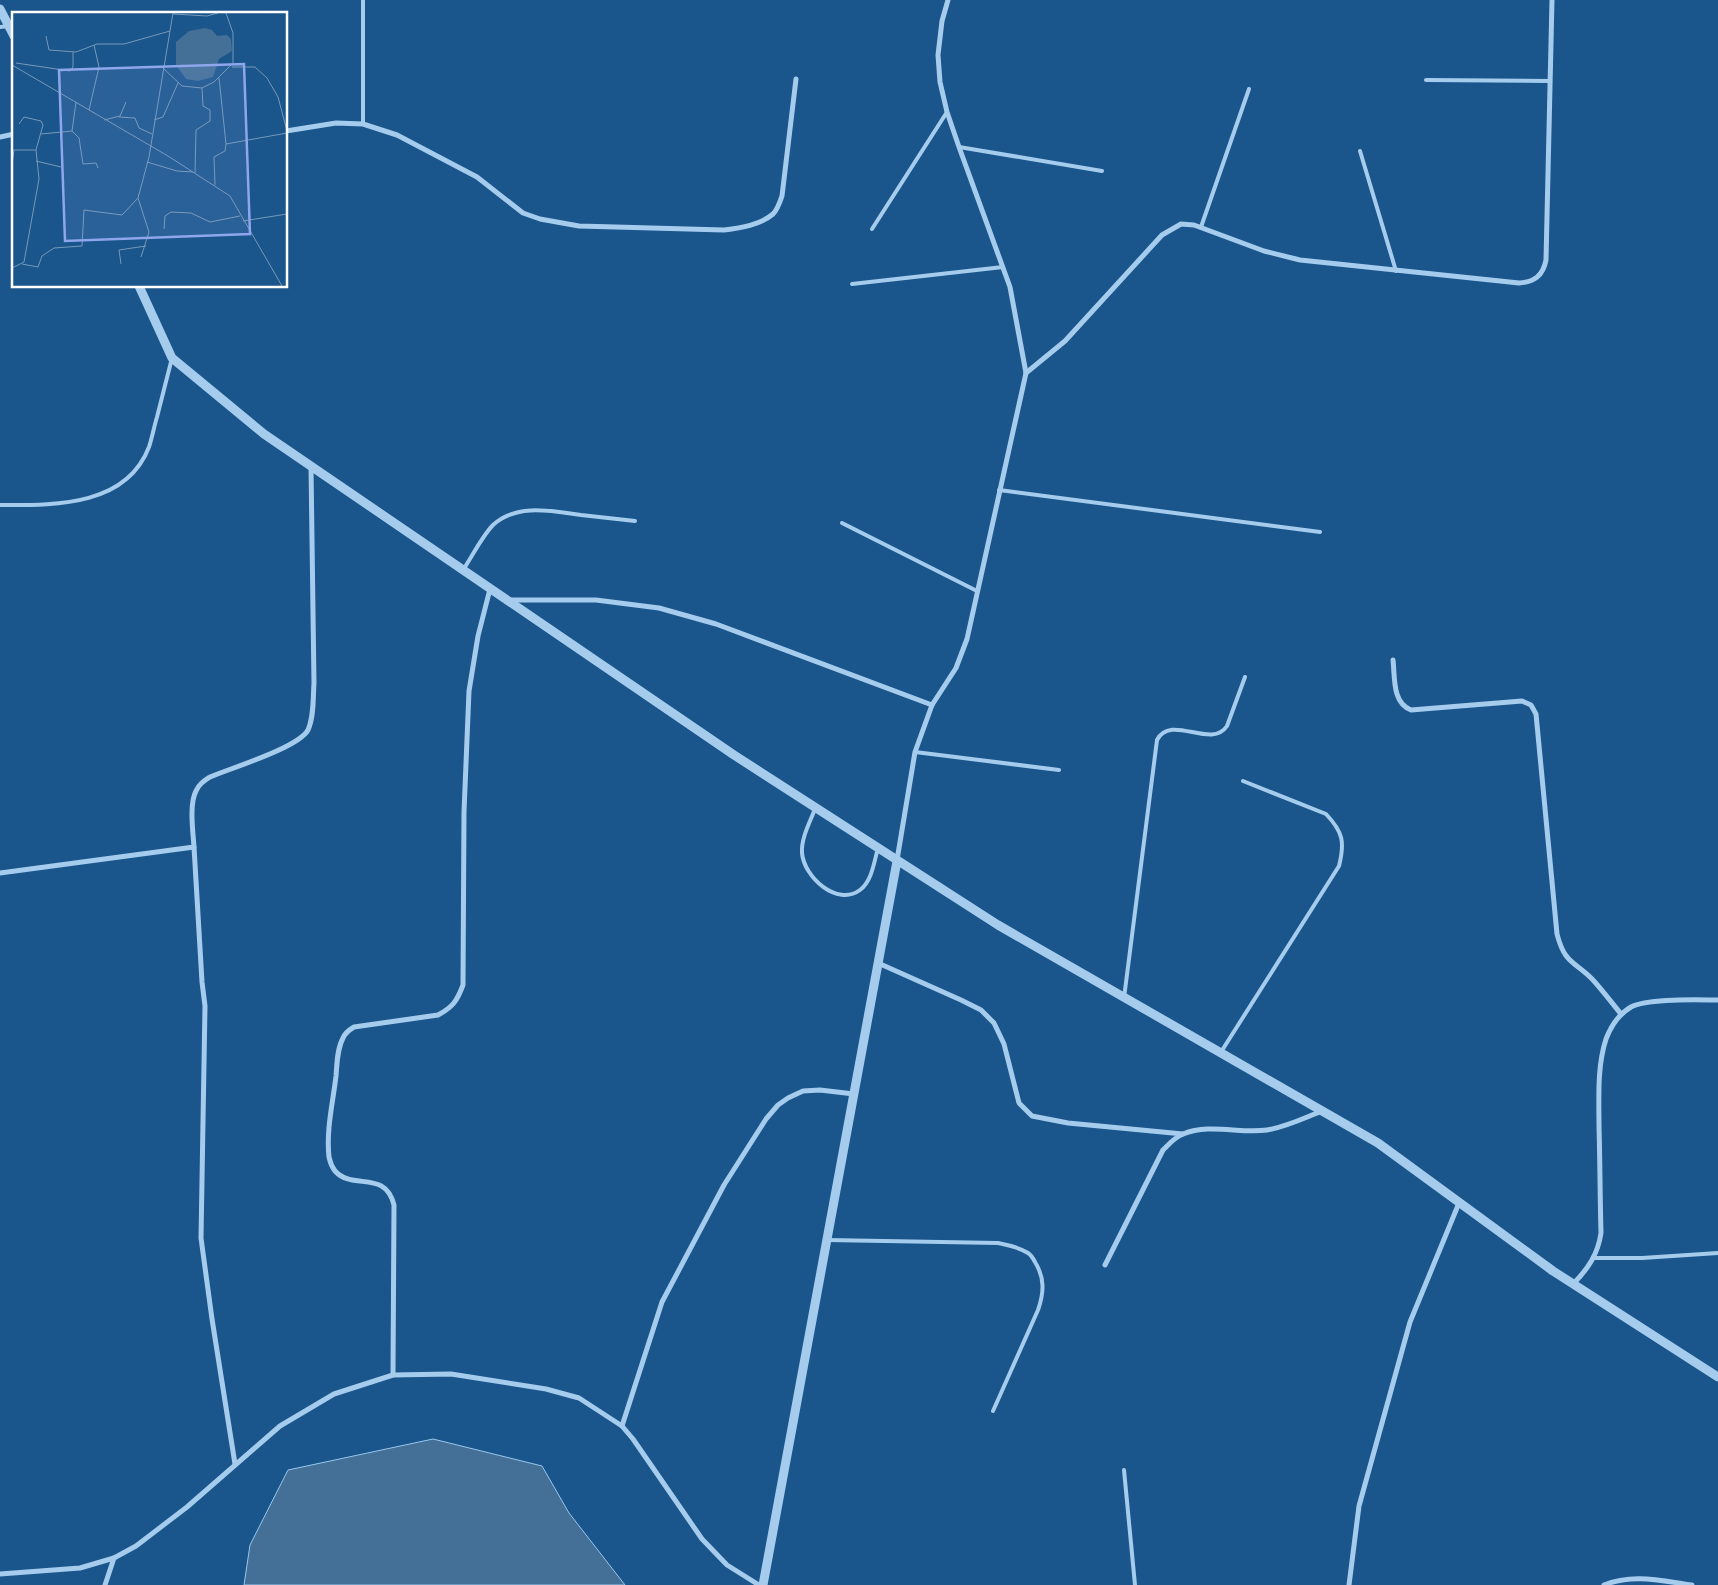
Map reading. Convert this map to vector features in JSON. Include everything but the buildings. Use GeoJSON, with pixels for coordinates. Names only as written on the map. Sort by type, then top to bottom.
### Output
{"type":"FeatureCollection","features":[{"type":"Feature","properties":{"kind":"street"},"geometry":{"type":"LineString","coordinates":[[0,1574],[80,1568],[114,1558],[136,1546],[187,1507],[234,1464],[280,1426],[334,1394],[393,1375],[451,1374],[546,1389],[579,1398],[622,1426],[702,1539],[727,1565],[761,1585],[854,1094],[915,752],[932,705],[956,668],[967,639],[1026,373],[1010,287],[947,112],[940,82],[938,55],[942,21],[948,0]]}},
{"type":"Feature","properties":{"kind":"street"},"geometry":{"type":"LineString","coordinates":[[1026,373],[1065,341],[1162,235],[1171,228],[1181,224],[1201,227],[1264,251],[1300,260],[1519,283],[1528,282],[1541,275],[1546,260],[1552,0]]}},
{"type":"Feature","properties":{"kind":"street"},"geometry":{"type":"LineString","coordinates":[[0,9],[4,26]]}},
{"type":"Feature","properties":{"kind":"street"},"geometry":{"type":"LineString","coordinates":[[288,132],[336,123],[363,124],[397,135],[478,177],[523,213],[540,219],[579,226],[724,230],[761,222],[774,213],[782,196],[796,79]]}},
{"type":"Feature","properties":{"kind":"street"},"geometry":{"type":"LineString","coordinates":[[140,288],[172,358],[264,434],[734,756],[998,925],[1378,1143],[1552,1271],[1718,1377]]}},
{"type":"Feature","properties":{"kind":"street"},"geometry":{"type":"LineString","coordinates":[[234,1464],[201,1238],[205,1006],[194,847],[193,802],[195,792],[201,783],[210,777],[289,745],[302,737],[308,729],[311,718],[314,683],[311,466]]}},
{"type":"Feature","properties":{"kind":"street"},"geometry":{"type":"LineString","coordinates":[[393,1375],[394,1205],[388,1189],[345,1177],[332,1166],[329,1157],[330,1126],[337,1063],[342,1039],[346,1032],[354,1027],[438,1015],[450,1009],[458,998],[463,985],[464,812],[469,691],[478,636],[490,589]]}},
{"type":"Feature","properties":{"kind":"street"},"geometry":{"type":"LineString","coordinates":[[506,600],[596,600],[659,608],[716,624],[932,705]]}},
{"type":"Feature","properties":{"kind":"street"},"geometry":{"type":"LineString","coordinates":[[1393,660],[1398,699],[1401,705],[1411,710],[1522,701],[1531,705],[1536,714],[1557,934],[1560,946],[1565,956],[1592,979],[1621,1014]]}},
{"type":"Feature","properties":{"kind":"street"},"geometry":{"type":"LineString","coordinates":[[0,873],[194,847]]}},
{"type":"Feature","properties":{"kind":"street"},"geometry":{"type":"LineString","coordinates":[[878,964],[962,1000],[981,1010],[994,1022],[1004,1044],[1020,1103],[1032,1116],[1068,1123],[1182,1134],[1208,1129],[1254,1131],[1269,1129],[1284,1126],[1322,1111]]}},
{"type":"Feature","properties":{"kind":"street"},"geometry":{"type":"LineString","coordinates":[[1573,1284],[1594,1258],[1601,1232],[1599,1076],[1605,1040],[1611,1026],[1621,1014],[1640,1004],[1679,1000],[1718,1000]]}},
{"type":"Feature","properties":{"kind":"street"},"geometry":{"type":"LineString","coordinates":[[622,1426],[662,1302],[724,1185],[766,1119],[778,1105],[803,1091],[820,1090],[854,1094]]}},
{"type":"Feature","properties":{"kind":"street"},"geometry":{"type":"LineString","coordinates":[[1105,1265],[1163,1150],[1182,1134]]}},
{"type":"Feature","properties":{"kind":"street"},"geometry":{"type":"LineString","coordinates":[[1349,1585],[1360,1506],[1410,1322],[1460,1203]]}},
{"type":"Feature","properties":{"kind":"street"},"geometry":{"type":"LineString","coordinates":[[105,1585],[114,1558]]}},
{"type":"Feature","properties":{"kind":"street"},"geometry":{"type":"LineString","coordinates":[[1604,1585],[1617,1580],[1636,1578],[1692,1585]]}},
{"type":"Feature","properties":{"kind":"lane"},"geometry":{"type":"LineString","coordinates":[[363,0],[363,124]]}},
{"type":"Feature","properties":{"kind":"lane"},"geometry":{"type":"LineString","coordinates":[[1426,80],[1550,81]]}},
{"type":"Feature","properties":{"kind":"lane"},"geometry":{"type":"LineString","coordinates":[[1201,227],[1249,89]]}},
{"type":"Feature","properties":{"kind":"lane"},"geometry":{"type":"LineString","coordinates":[[872,229],[947,112]]}},
{"type":"Feature","properties":{"kind":"lane"},"geometry":{"type":"LineString","coordinates":[[959,147],[1102,171]]}},
{"type":"Feature","properties":{"kind":"lane"},"geometry":{"type":"LineString","coordinates":[[1360,151],[1396,270]]}},
{"type":"Feature","properties":{"kind":"lane"},"geometry":{"type":"LineString","coordinates":[[852,284],[1003,267]]}},
{"type":"Feature","properties":{"kind":"lane"},"geometry":{"type":"LineString","coordinates":[[0,505],[52,505],[85,499],[124,483],[138,468],[149,447],[172,358]]}},
{"type":"Feature","properties":{"kind":"lane"},"geometry":{"type":"LineString","coordinates":[[999,490],[1320,532]]}},
{"type":"Feature","properties":{"kind":"lane"},"geometry":{"type":"LineString","coordinates":[[463,570],[492,526],[502,518],[514,514],[526,511],[547,510],[635,521]]}},
{"type":"Feature","properties":{"kind":"lane"},"geometry":{"type":"LineString","coordinates":[[842,522],[977,591]]}},
{"type":"Feature","properties":{"kind":"lane"},"geometry":{"type":"LineString","coordinates":[[1124,998],[1157,740],[1159,736],[1167,731],[1175,730],[1214,734],[1224,731],[1245,677]]}},
{"type":"Feature","properties":{"kind":"lane"},"geometry":{"type":"LineString","coordinates":[[915,752],[1059,770]]}},
{"type":"Feature","properties":{"kind":"lane"},"geometry":{"type":"LineString","coordinates":[[1220,1053],[1339,866],[1343,852],[1342,838],[1335,824],[1326,814],[1243,781]]}},
{"type":"Feature","properties":{"kind":"lane"},"geometry":{"type":"LineString","coordinates":[[815,808],[802,843],[804,863],[814,879],[836,895],[852,895],[862,890],[870,878],[878,848]]}},
{"type":"Feature","properties":{"kind":"lane"},"geometry":{"type":"LineString","coordinates":[[827,1240],[998,1243],[1016,1247],[1030,1254],[1040,1270],[1043,1285],[1042,1299],[993,1411]]}},
{"type":"Feature","properties":{"kind":"lane"},"geometry":{"type":"LineString","coordinates":[[1594,1258],[1642,1258],[1718,1253]]}},
{"type":"Feature","properties":{"kind":"lane"},"geometry":{"type":"LineString","coordinates":[[1124,1470],[1135,1585]]}},
{"type":"Feature","properties":{"kind":"water"},"geometry":{"type":"Polygon","coordinates":[[[433,1439],[542,1466],[569,1513],[625,1585],[244,1585],[250,1545],[288,1470],[433,1439]]]}}]}
